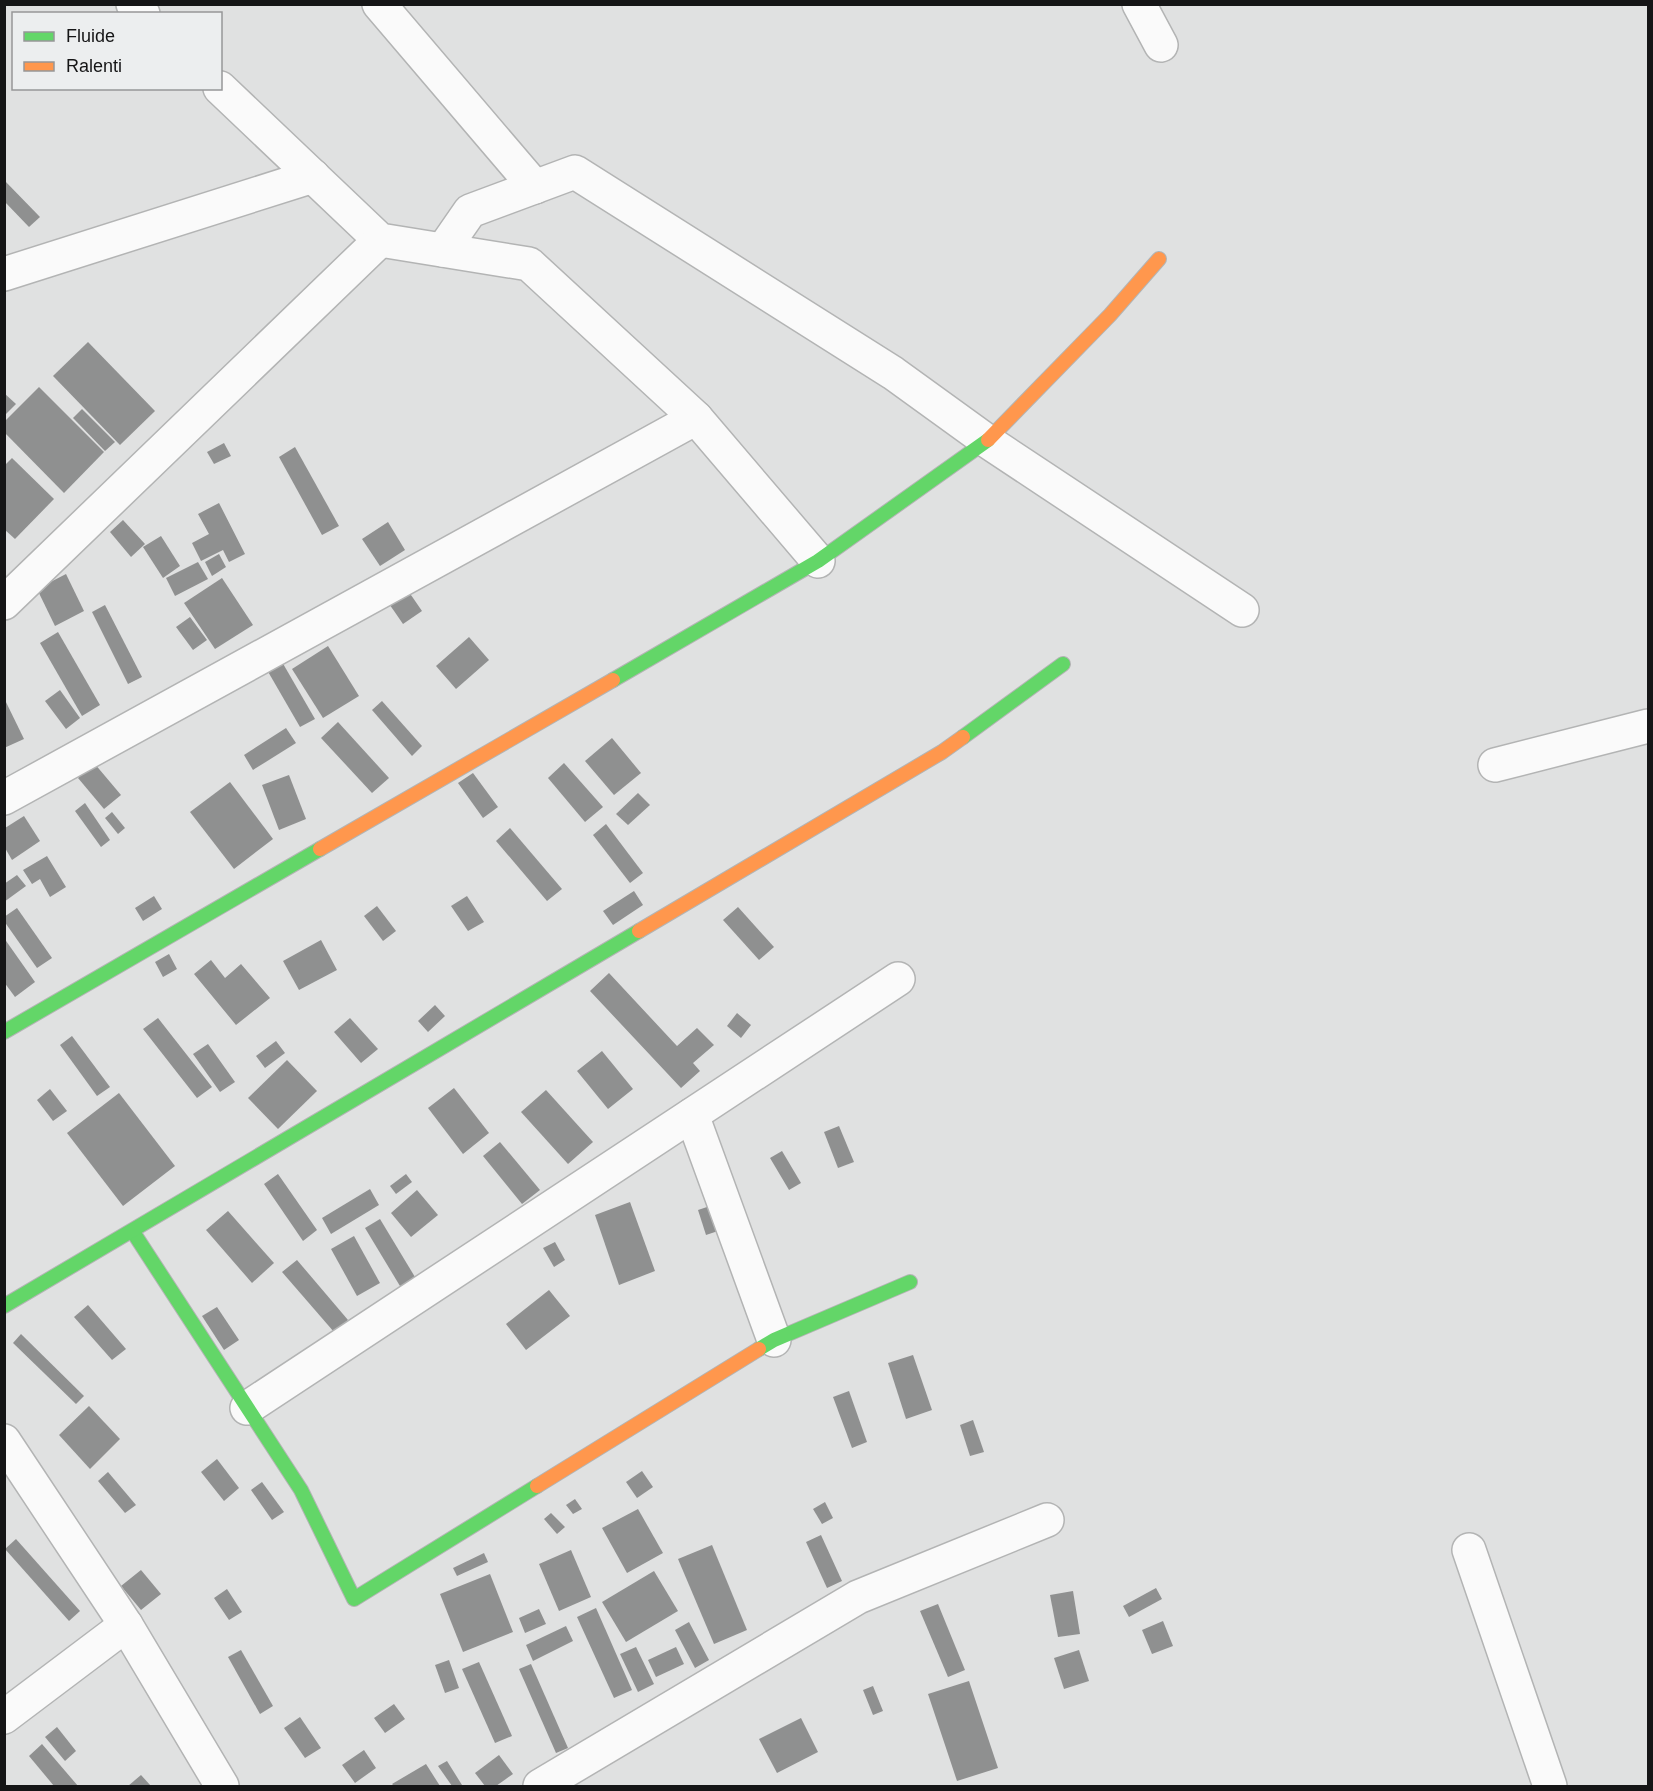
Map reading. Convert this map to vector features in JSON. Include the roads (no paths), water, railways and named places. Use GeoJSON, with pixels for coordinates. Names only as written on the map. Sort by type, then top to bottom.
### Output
{"type":"FeatureCollection","features":[{"type":"Feature","properties":{"kind":"street"},"geometry":{"type":"LineString","coordinates":[[379,4],[535,187]]}},
{"type":"Feature","properties":{"kind":"street"},"geometry":{"type":"LineString","coordinates":[[1139,4],[1161,45]]}},
{"type":"Feature","properties":{"kind":"street"},"geometry":{"type":"LineString","coordinates":[[222,90],[380,240],[529,264],[696,418],[818,561]]}},
{"type":"Feature","properties":{"kind":"street"},"geometry":{"type":"LineString","coordinates":[[443,250],[470,211],[575,172],[892,373],[987,441],[1242,610]]}},
{"type":"Feature","properties":{"kind":"street"},"geometry":{"type":"LineString","coordinates":[[11,264],[313,176]]}},
{"type":"Feature","properties":{"kind":"street"},"geometry":{"type":"LineString","coordinates":[[6,599],[380,240]]}},
{"type":"Feature","properties":{"kind":"street"},"geometry":{"type":"LineString","coordinates":[[4,1032],[818,561],[987,441],[1110,315],[1159,259]]}},
{"type":"Feature","properties":{"kind":"street"},"geometry":{"type":"LineString","coordinates":[[4,798],[696,418]]}},
{"type":"Feature","properties":{"kind":"street"},"geometry":{"type":"LineString","coordinates":[[4,1306],[133,1232],[942,752],[1063,664]]}},
{"type":"Feature","properties":{"kind":"street"},"geometry":{"type":"LineString","coordinates":[[1495,765],[1648,726]]}},
{"type":"Feature","properties":{"kind":"street"},"geometry":{"type":"LineString","coordinates":[[247,1408],[898,980]]}},
{"type":"Feature","properties":{"kind":"street"},"geometry":{"type":"LineString","coordinates":[[692,1114],[774,1340]]}},
{"type":"Feature","properties":{"kind":"street"},"geometry":{"type":"LineString","coordinates":[[133,1232],[301,1490],[354,1599],[774,1340],[910,1282]]}},
{"type":"Feature","properties":{"kind":"street"},"geometry":{"type":"LineString","coordinates":[[4,1441],[126,1625],[222,1786]]}},
{"type":"Feature","properties":{"kind":"street"},"geometry":{"type":"LineString","coordinates":[[540,1786],[858,1598],[1047,1520]]}},
{"type":"Feature","properties":{"kind":"street"},"geometry":{"type":"LineString","coordinates":[[1469,1550],[1550,1786]]}},
{"type":"Feature","properties":{"kind":"street"},"geometry":{"type":"LineString","coordinates":[[4,1717],[126,1625]]}}]}
